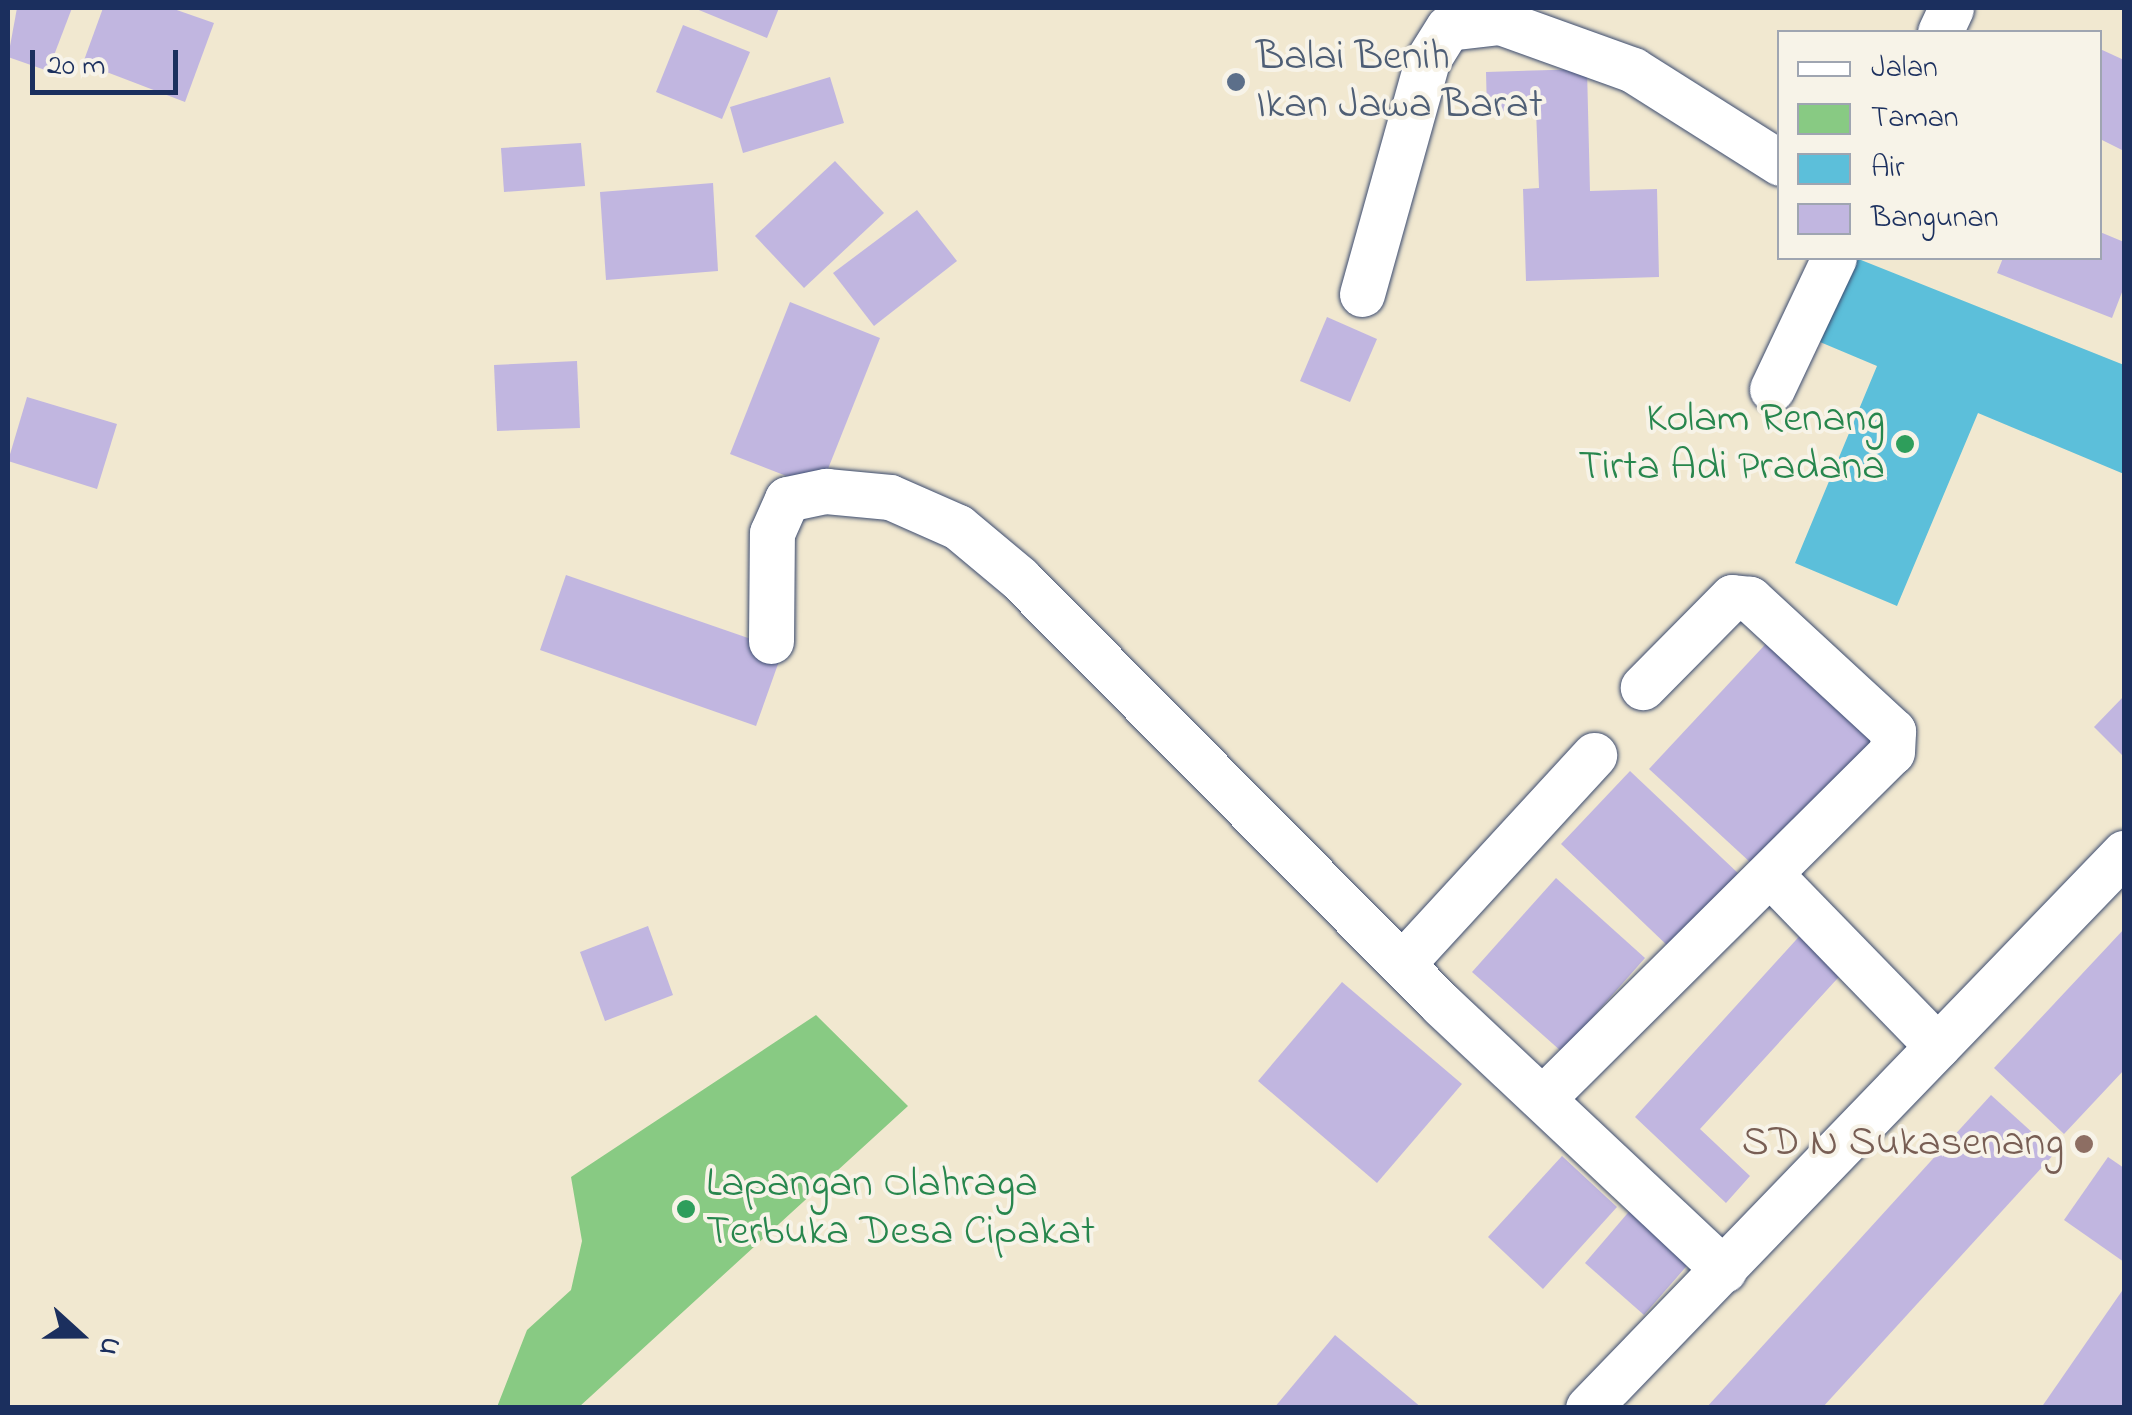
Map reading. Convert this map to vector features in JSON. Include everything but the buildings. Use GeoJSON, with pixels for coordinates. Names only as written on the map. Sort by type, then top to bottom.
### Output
{"type":"FeatureCollection","features":[{"type":"Feature","properties":{"kind":"street"},"geometry":{"type":"LineString","coordinates":[[1362,294],[1427,61],[1448,28],[1500,22],[1633,70],[1777,160]]}},
{"type":"Feature","properties":{"kind":"street"},"geometry":{"type":"LineString","coordinates":[[1772,390],[1833,260]]}},
{"type":"Feature","properties":{"kind":"street"},"geometry":{"type":"LineString","coordinates":[[771,642],[772,534],[787,499],[826,491],[890,497],[958,527],[1020,578],[1402,964],[1724,1270]]}},
{"type":"Feature","properties":{"kind":"street"},"geometry":{"type":"LineString","coordinates":[[1544,1097],[1892,752],[1893,731],[1750,599],[1732,597],[1644,687]]}},
{"type":"Feature","properties":{"kind":"street"},"geometry":{"type":"LineString","coordinates":[[1402,964],[1594,755]]}},
{"type":"Feature","properties":{"kind":"street"},"geometry":{"type":"LineString","coordinates":[[1588,1408],[2124,853]]}},
{"type":"Feature","properties":{"kind":"street"},"geometry":{"type":"LineString","coordinates":[[1770,874],[1937,1046]]}},
{"type":"Feature","properties":{"kind":"green space","name":"Lapangan Olahraga Terbuka Desa Cipakat"},"geometry":{"type":"Polygon","coordinates":[[[816,1015],[908,1106],[579,1407],[497,1407],[527,1330],[571,1290],[582,1241],[571,1177],[816,1015]]]}},
{"type":"Feature","properties":{"kind":"water","name":"Kolam Renang Tirta Adi Pradana"},"geometry":{"type":"Polygon","coordinates":[[[1855,260],[1861,260],[2124,365],[2124,474],[1978,413],[1897,606],[1795,563],[1877,366],[1820,342],[1855,260]]]}},
{"type":"Feature","properties":{"kind":"place","name":"Balai Benih Ikan Jawa Barat"},"geometry":{"type":"Point","coordinates":[1236,82]}},
{"type":"Feature","properties":{"kind":"place","name":"Kolam Renang Tirta Adi Pradana"},"geometry":{"type":"Point","coordinates":[1905,444]}},
{"type":"Feature","properties":{"kind":"place","name":"SD N Sukasenang"},"geometry":{"type":"Point","coordinates":[2084,1144]}},
{"type":"Feature","properties":{"kind":"place","name":"Lapangan Olahraga Terbuka Desa Cipakat"},"geometry":{"type":"Point","coordinates":[686,1209]}}]}
